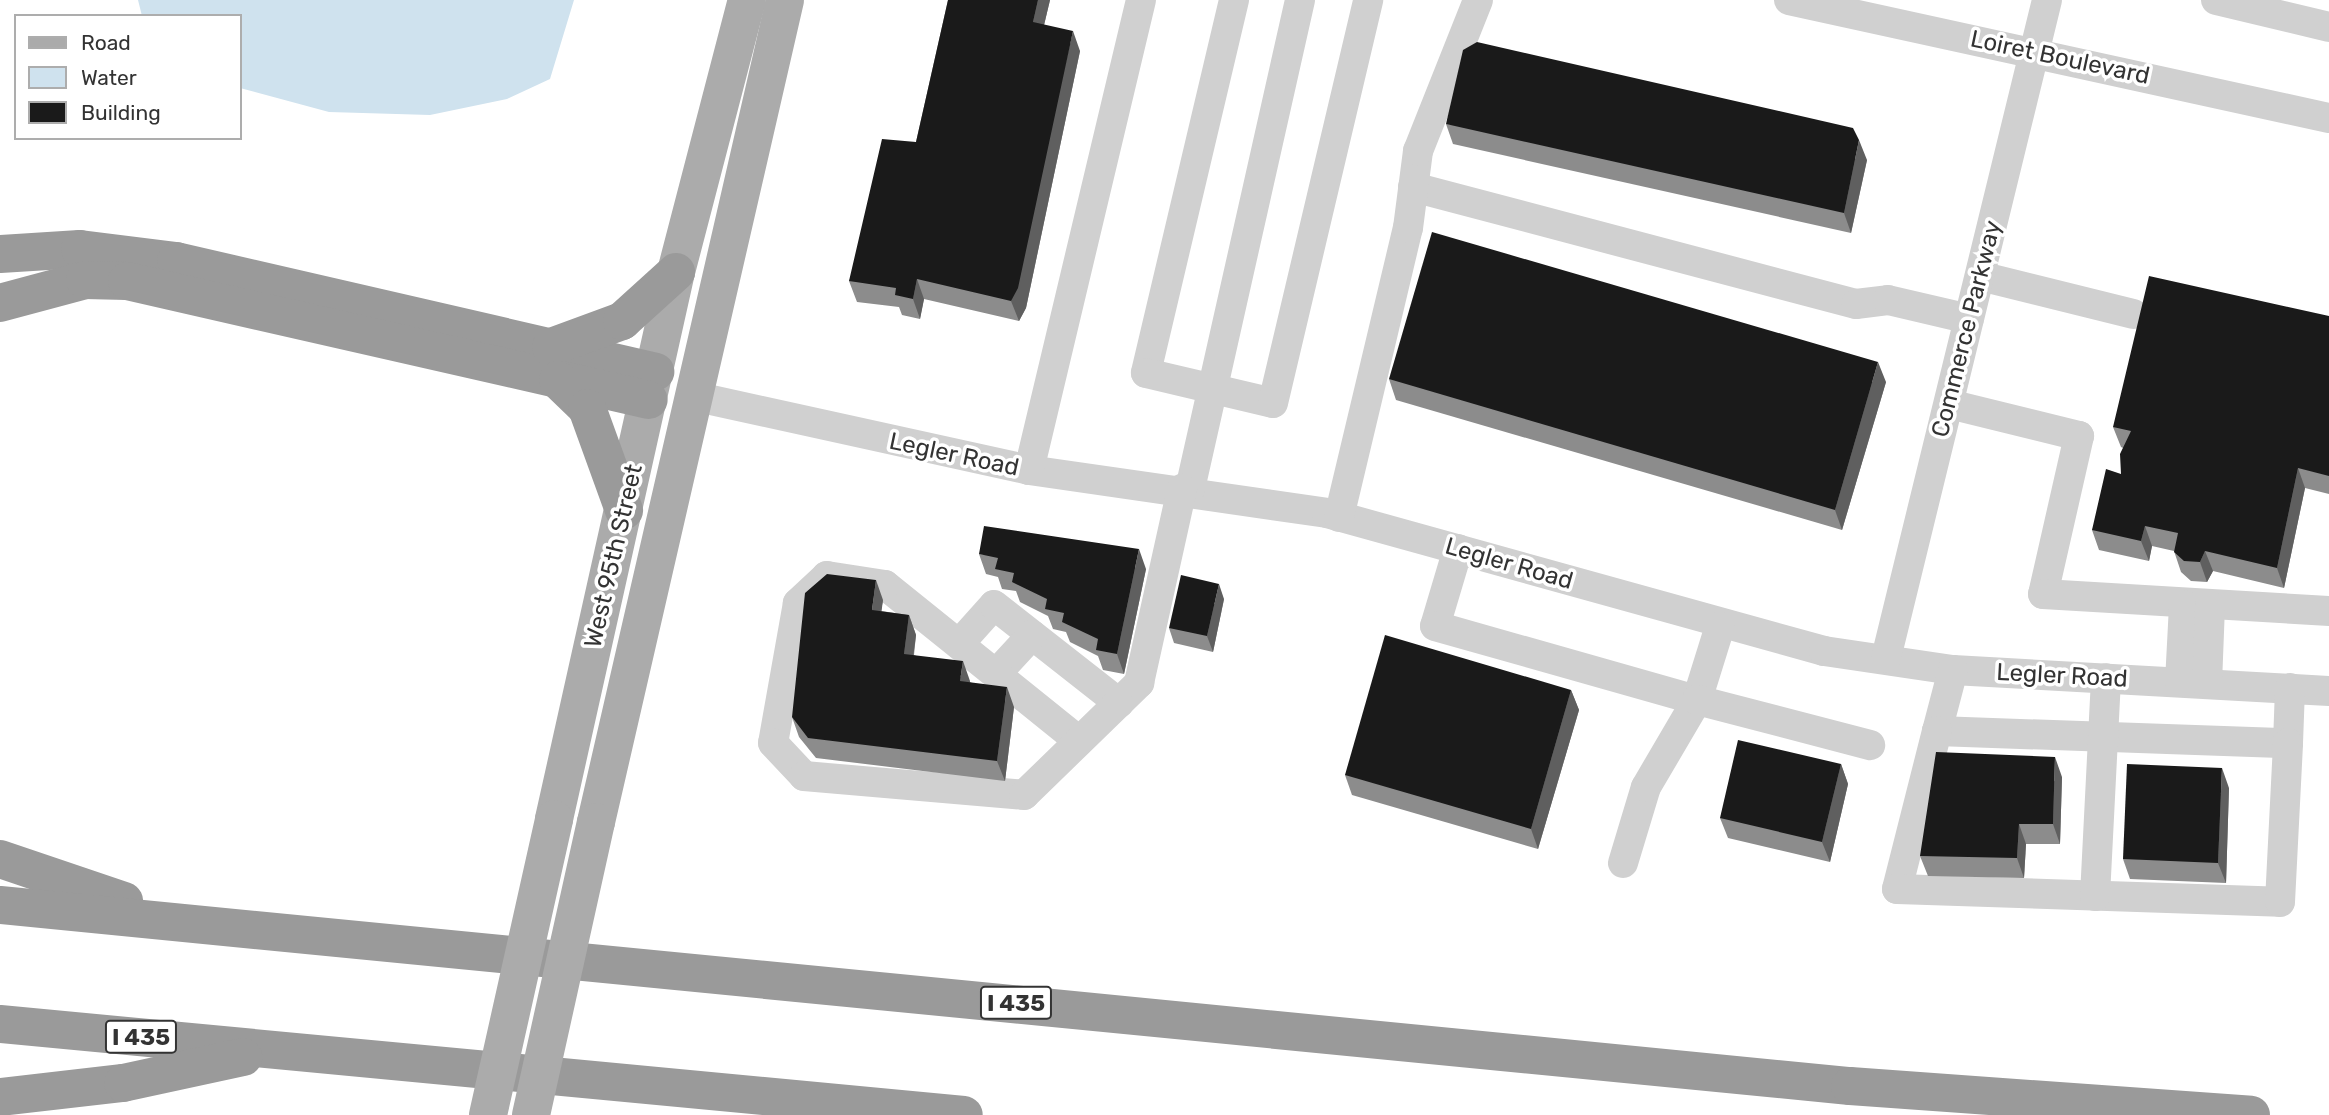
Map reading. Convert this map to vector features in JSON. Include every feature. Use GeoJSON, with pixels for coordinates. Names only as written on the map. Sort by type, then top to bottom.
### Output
{"type":"FeatureCollection","features":[{"type":"Feature","properties":{"kind":"highway"},"geometry":{"type":"LineString","coordinates":[[0,254],[125,252],[652,386]]}},
{"type":"Feature","properties":{"kind":"highway"},"geometry":{"type":"LineString","coordinates":[[0,303],[85,280],[127,281],[554,363],[622,321],[676,272]]}},
{"type":"Feature","properties":{"kind":"highway"},"geometry":{"type":"LineString","coordinates":[[554,363],[587,408],[624,510]]}},
{"type":"Feature","properties":{"kind":"highway"},"geometry":{"type":"LineString","coordinates":[[0,859],[183,920]]}},
{"type":"Feature","properties":{"kind":"highway","name":"I 435"},"geometry":{"type":"LineString","coordinates":[[0,905],[183,920],[1850,1086],[2251,1115]]}},
{"type":"Feature","properties":{"kind":"highway","name":"I 435"},"geometry":{"type":"LineString","coordinates":[[0,1024],[964,1115]]}},
{"type":"Feature","properties":{"kind":"highway"},"geometry":{"type":"LineString","coordinates":[[0,1097],[123,1083],[282,1049]]}},
{"type":"Feature","properties":{"kind":"main road","name":"West 95th Street"},"geometry":{"type":"LineString","coordinates":[[488,1115],[676,272],[747,0]]}},
{"type":"Feature","properties":{"kind":"main road","name":"West 95th Street"},"geometry":{"type":"LineString","coordinates":[[531,1115],[785,0]]}},
{"type":"Feature","properties":{"kind":"main road"},"geometry":{"type":"LineString","coordinates":[[652,386],[693,396]]}},
{"type":"Feature","properties":{"kind":"street"},"geometry":{"type":"LineString","coordinates":[[1029,470],[1140,0]]}},
{"type":"Feature","properties":{"kind":"street"},"geometry":{"type":"LineString","coordinates":[[1234,0],[1146,373],[1273,403],[1368,0]]}},
{"type":"Feature","properties":{"kind":"street"},"geometry":{"type":"LineString","coordinates":[[1079,741],[885,585],[827,576],[798,603],[773,743],[804,776],[1024,795],[1139,683],[1213,389],[1300,0]]}},
{"type":"Feature","properties":{"kind":"street"},"geometry":{"type":"LineString","coordinates":[[1339,517],[1413,187],[1418,151],[1478,0]]}},
{"type":"Feature","properties":{"kind":"street","name":"Loiret Boulevard"},"geometry":{"type":"LineString","coordinates":[[1790,0],[2329,118]]}},
{"type":"Feature","properties":{"kind":"street","name":"Commerce Parkway"},"geometry":{"type":"LineString","coordinates":[[1886,658],[2037,52],[2047,0]]}},
{"type":"Feature","properties":{"kind":"street"},"geometry":{"type":"LineString","coordinates":[[2216,0],[2329,27]]}},
{"type":"Feature","properties":{"kind":"street"},"geometry":{"type":"LineString","coordinates":[[1413,187],[1856,304],[1888,300],[1969,319]]}},
{"type":"Feature","properties":{"kind":"street"},"geometry":{"type":"LineString","coordinates":[[1980,276],[2133,314]]}},
{"type":"Feature","properties":{"kind":"street","name":"Legler Road"},"geometry":{"type":"LineString","coordinates":[[693,396],[1029,470],[1186,489],[1339,517],[1720,626],[1886,658],[1954,670],[2329,691]]}},
{"type":"Feature","properties":{"kind":"street"},"geometry":{"type":"LineString","coordinates":[[1948,404],[2079,436],[2043,594],[2197,606],[2329,611]]}},
{"type":"Feature","properties":{"kind":"street"},"geometry":{"type":"LineString","coordinates":[[1458,549],[1435,626],[1696,700],[1870,745]]}},
{"type":"Feature","properties":{"kind":"street"},"geometry":{"type":"LineString","coordinates":[[959,644],[994,605],[1119,703]]}},
{"type":"Feature","properties":{"kind":"street"},"geometry":{"type":"LineString","coordinates":[[2194,683],[2197,606]]}},
{"type":"Feature","properties":{"kind":"street"},"geometry":{"type":"LineString","coordinates":[[1623,863],[1646,787],[1696,700],[1720,626]]}},
{"type":"Feature","properties":{"kind":"street"},"geometry":{"type":"LineString","coordinates":[[996,674],[1032,635]]}},
{"type":"Feature","properties":{"kind":"street"},"geometry":{"type":"LineString","coordinates":[[1954,670],[1897,889],[2280,902],[2290,688]]}},
{"type":"Feature","properties":{"kind":"street"},"geometry":{"type":"LineString","coordinates":[[2095,896],[2106,678]]}},
{"type":"Feature","properties":{"kind":"street"},"geometry":{"type":"LineString","coordinates":[[1937,732],[2288,743]]}},
{"type":"Feature","properties":{"kind":"water"},"geometry":{"type":"Polygon","coordinates":[[[138,0],[574,0],[550,79],[507,99],[430,115],[329,112],[242,89],[242,14],[142,14],[138,0]]]}},
{"type":"Feature","properties":{"kind":"building"},"geometry":{"type":"Polygon","coordinates":[[[948,0],[1038,0],[1033,22],[1073,31],[1018,288],[1011,301],[917,279],[913,299],[895,295],[896,288],[849,281],[882,139],[916,142],[948,0]]]}},
{"type":"Feature","properties":{"kind":"building"},"geometry":{"type":"Polygon","coordinates":[[[1477,42],[1853,128],[1859,140],[1844,213],[1446,124],[1463,50],[1477,42]]]}},
{"type":"Feature","properties":{"kind":"building"},"geometry":{"type":"Polygon","coordinates":[[[1432,232],[1878,362],[1835,510],[1389,379],[1432,232]]]}},
{"type":"Feature","properties":{"kind":"building"},"geometry":{"type":"Polygon","coordinates":[[[2149,276],[2329,316],[2329,476],[2298,468],[2277,568],[2205,551],[2200,562],[2184,561],[2174,552],[2178,533],[2145,526],[2141,541],[2092,530],[2106,469],[2121,474],[2120,454],[2131,431],[2113,427],[2149,276]]]}},
{"type":"Feature","properties":{"kind":"building"},"geometry":{"type":"Polygon","coordinates":[[[984,526],[1139,549],[1117,654],[1096,650],[1098,639],[1062,622],[1064,613],[1045,609],[1047,599],[1012,582],[1014,573],[995,569],[998,558],[979,554],[984,526]]]}},
{"type":"Feature","properties":{"kind":"building"},"geometry":{"type":"Polygon","coordinates":[[[827,574],[876,580],[872,610],[909,615],[904,654],[963,661],[960,681],[1007,687],[997,761],[808,738],[792,717],[805,593],[827,574]]]}},
{"type":"Feature","properties":{"kind":"building"},"geometry":{"type":"Polygon","coordinates":[[[1181,575],[1219,584],[1207,636],[1169,628],[1181,575]]]}},
{"type":"Feature","properties":{"kind":"building"},"geometry":{"type":"Polygon","coordinates":[[[1385,635],[1571,690],[1531,829],[1345,775],[1385,635]]]}},
{"type":"Feature","properties":{"kind":"building"},"geometry":{"type":"Polygon","coordinates":[[[1738,740],[1841,764],[1822,842],[1720,818],[1738,740]]]}},
{"type":"Feature","properties":{"kind":"building"},"geometry":{"type":"Polygon","coordinates":[[[1936,752],[2055,757],[2053,824],[2019,824],[2017,858],[1920,856],[1936,752]]]}},
{"type":"Feature","properties":{"kind":"building"},"geometry":{"type":"Polygon","coordinates":[[[2127,764],[2222,768],[2218,863],[2123,859],[2127,764]]]}}]}
